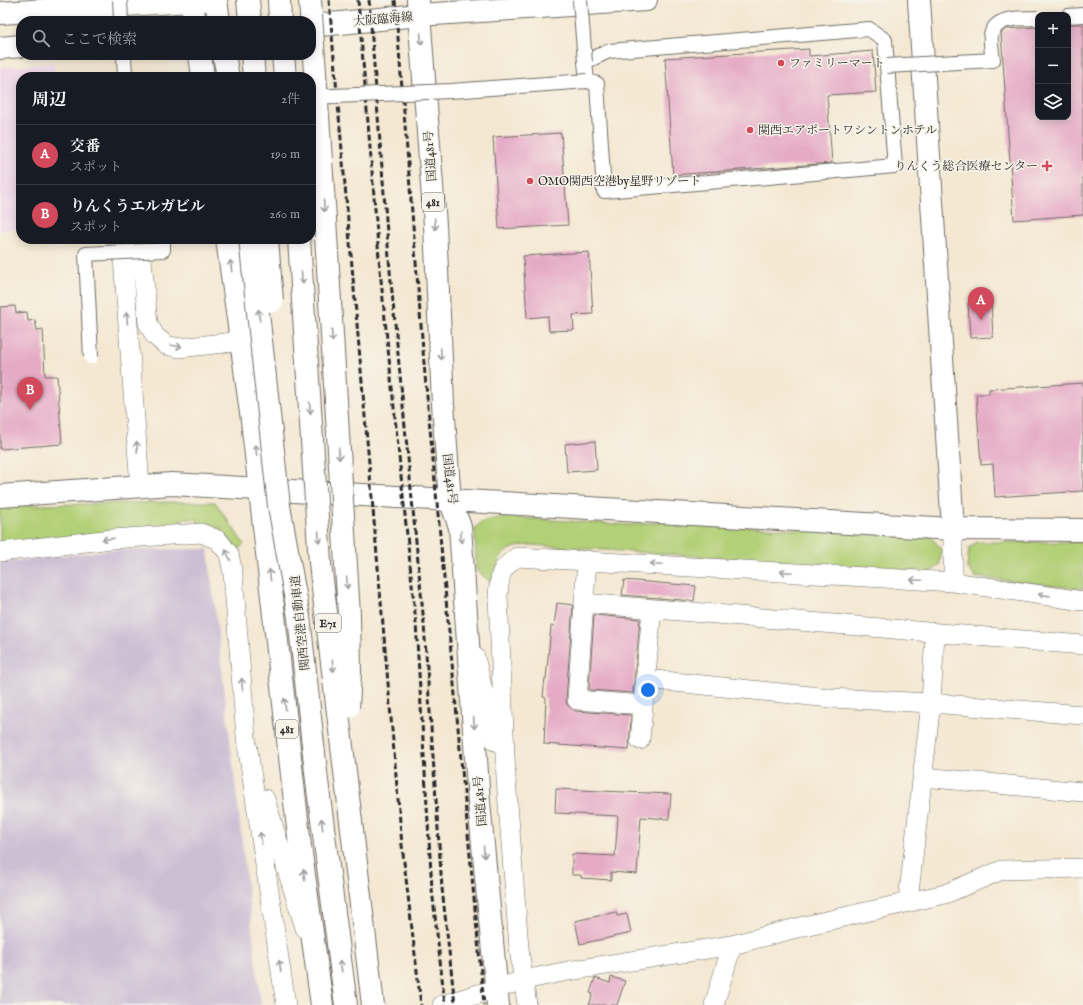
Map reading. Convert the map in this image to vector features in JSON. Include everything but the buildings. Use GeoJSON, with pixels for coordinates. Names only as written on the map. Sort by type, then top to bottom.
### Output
{"type":"FeatureCollection","features":[{"type":"Feature","properties":{"kind":"main road"},"geometry":{"type":"LineString","coordinates":[[216,0],[218,16]]}},
{"type":"Feature","properties":{"kind":"main road"},"geometry":{"type":"LineString","coordinates":[[248,0],[250,16]]}},
{"type":"Feature","properties":{"kind":"main road"},"geometry":{"type":"LineString","coordinates":[[279,0],[280,16]]}},
{"type":"Feature","properties":{"kind":"main road"},"geometry":{"type":"LineString","coordinates":[[310,0],[311,16]]}},
{"type":"Feature","properties":{"kind":"main road","name":"大阪臨海線"},"geometry":{"type":"LineString","coordinates":[[316,25],[419,8],[646,0]]}},
{"type":"Feature","properties":{"kind":"main road"},"geometry":{"type":"LineString","coordinates":[[919,0],[953,529]]}},
{"type":"Feature","properties":{"kind":"main road"},"geometry":{"type":"LineString","coordinates":[[0,13],[196,6]]}},
{"type":"Feature","properties":{"kind":"main road","name":"国道481号"},"geometry":{"type":"LineString","coordinates":[[419,8],[435,225],[443,404],[450,500],[460,527],[479,802],[498,996]]}},
{"type":"Feature","properties":{"kind":"main road"},"geometry":{"type":"LineString","coordinates":[[0,48],[16,46]]}},
{"type":"Feature","properties":{"kind":"main road"},"geometry":{"type":"LineString","coordinates":[[201,60],[203,72]]}},
{"type":"Feature","properties":{"kind":"main road"},"geometry":{"type":"LineString","coordinates":[[225,60],[227,72]]}},
{"type":"Feature","properties":{"kind":"main road"},"geometry":{"type":"LineString","coordinates":[[252,60],[254,72]]}},
{"type":"Feature","properties":{"kind":"main road"},"geometry":{"type":"LineString","coordinates":[[283,60],[285,72]]}},
{"type":"Feature","properties":{"kind":"main road"},"geometry":{"type":"LineString","coordinates":[[314,60],[315,72]]}},
{"type":"Feature","properties":{"kind":"main road"},"geometry":{"type":"LineString","coordinates":[[316,88],[349,615],[350,673],[344,757]]}},
{"type":"Feature","properties":{"kind":"main road","name":"481"},"geometry":{"type":"LineString","coordinates":[[228,244],[242,341],[260,489],[300,846],[322,1005]]}},
{"type":"Feature","properties":{"kind":"main road"},"geometry":{"type":"LineString","coordinates":[[251,244],[279,506],[299,617]]}},
{"type":"Feature","properties":{"kind":"main road","name":"関西空港自動車道"},"geometry":{"type":"LineString","coordinates":[[267,244],[299,617],[319,796],[346,1005]]}},
{"type":"Feature","properties":{"kind":"main road","name":"E71"},"geometry":{"type":"LineString","coordinates":[[299,244],[320,564],[373,1005]]}},
{"type":"Feature","properties":{"kind":"main road"},"geometry":{"type":"LineString","coordinates":[[0,496],[172,484],[953,529],[1083,530]]}},
{"type":"Feature","properties":{"kind":"street"},"geometry":{"type":"LineString","coordinates":[[120,0],[122,16]]}},
{"type":"Feature","properties":{"kind":"street"},"geometry":{"type":"LineString","coordinates":[[580,0],[587,81]]}},
{"type":"Feature","properties":{"kind":"street"},"geometry":{"type":"LineString","coordinates":[[1071,16],[1083,15]]}},
{"type":"Feature","properties":{"kind":"street"},"geometry":{"type":"LineString","coordinates":[[887,66],[993,60],[991,36],[994,28],[1004,20],[1035,18]]}},
{"type":"Feature","properties":{"kind":"street"},"geometry":{"type":"LineString","coordinates":[[316,97],[451,91],[587,81],[597,84],[604,191],[895,166],[885,40],[869,28],[609,51],[585,62]]}},
{"type":"Feature","properties":{"kind":"street"},"geometry":{"type":"LineString","coordinates":[[124,60],[125,72]]}},
{"type":"Feature","properties":{"kind":"street"},"geometry":{"type":"LineString","coordinates":[[122,244],[140,486]]}},
{"type":"Feature","properties":{"kind":"street"},"geometry":{"type":"LineString","coordinates":[[140,244],[148,323],[155,336],[166,344],[179,348],[242,341]]}},
{"type":"Feature","properties":{"kind":"street"},"geometry":{"type":"LineString","coordinates":[[91,357],[86,254],[163,250],[163,244]]}},
{"type":"Feature","properties":{"kind":"street"},"geometry":{"type":"LineString","coordinates":[[953,529],[953,582]]}},
{"type":"Feature","properties":{"kind":"street"},"geometry":{"type":"LineString","coordinates":[[0,552],[166,534],[200,533],[218,540],[229,554],[233,574],[246,737],[286,1005]]}},
{"type":"Feature","properties":{"kind":"street"},"geometry":{"type":"LineString","coordinates":[[527,1005],[518,948],[506,778],[498,596],[500,577],[504,567],[518,557],[587,560],[953,582],[1083,601]]}},
{"type":"Feature","properties":{"kind":"street"},"geometry":{"type":"LineString","coordinates":[[587,560],[577,700],[643,705]]}},
{"type":"Feature","properties":{"kind":"street"},"geometry":{"type":"LineString","coordinates":[[584,603],[1083,645]]}},
{"type":"Feature","properties":{"kind":"street"},"geometry":{"type":"LineString","coordinates":[[640,740],[652,609]]}},
{"type":"Feature","properties":{"kind":"street"},"geometry":{"type":"LineString","coordinates":[[468,632],[480,674],[500,761],[506,778]]}},
{"type":"Feature","properties":{"kind":"street"},"geometry":{"type":"LineString","coordinates":[[908,902],[931,702],[936,633]]}},
{"type":"Feature","properties":{"kind":"street"},"geometry":{"type":"LineString","coordinates":[[645,679],[830,698],[931,702],[1083,715]]}},
{"type":"Feature","properties":{"kind":"street"},"geometry":{"type":"LineString","coordinates":[[246,737],[317,969]]}},
{"type":"Feature","properties":{"kind":"street"},"geometry":{"type":"LineString","coordinates":[[923,777],[1083,792]]}},
{"type":"Feature","properties":{"kind":"street"},"geometry":{"type":"LineString","coordinates":[[442,1005],[498,996],[524,980],[568,971],[732,945],[804,926],[945,894],[1002,870],[1083,868]]}},
{"type":"Feature","properties":{"kind":"street"},"geometry":{"type":"LineString","coordinates":[[714,1005],[732,945]]}},
{"type":"Feature","properties":{"kind":"shaded area"},"geometry":{"type":"Polygon","coordinates":[[[54,63],[55,72],[16,72],[16,229],[0,230],[0,68],[54,63]]]}},
{"type":"Feature","properties":{"kind":"shaded area"},"geometry":{"type":"Polygon","coordinates":[[[208,549],[261,1005],[0,1005],[0,563],[110,550],[208,549]]]}},
{"type":"Feature","properties":{"kind":"green space"},"geometry":{"type":"Polygon","coordinates":[[[215,502],[244,544],[237,551],[233,542],[221,533],[221,528],[199,526],[197,519],[180,519],[180,526],[0,544],[0,506],[215,502]]]}},
{"type":"Feature","properties":{"kind":"green space"},"geometry":{"type":"Polygon","coordinates":[[[507,517],[629,525],[662,522],[931,537],[942,550],[939,566],[930,572],[531,545],[513,548],[507,551],[497,566],[492,583],[476,570],[475,528],[482,522],[507,517]]]}},
{"type":"Feature","properties":{"kind":"green space"},"geometry":{"type":"Polygon","coordinates":[[[977,542],[1083,542],[1083,589],[975,577],[967,567],[969,548],[977,542]]]}},
{"type":"Feature","properties":{"kind":"railway"},"geometry":{"type":"LineString","coordinates":[[329,0],[402,845],[421,1005]]}},
{"type":"Feature","properties":{"kind":"railway"},"geometry":{"type":"LineString","coordinates":[[358,0],[380,270],[416,623],[432,889],[445,1005]]}},
{"type":"Feature","properties":{"kind":"railway"},"geometry":{"type":"LineString","coordinates":[[369,0],[390,271],[424,624],[442,888],[455,1005]]}},
{"type":"Feature","properties":{"kind":"railway"},"geometry":{"type":"LineString","coordinates":[[395,0],[425,375],[484,1005]]}},
{"type":"Feature","properties":{"kind":"place","name":"ファミリーマート"},"geometry":{"type":"Point","coordinates":[781,63]}},
{"type":"Feature","properties":{"kind":"place","name":"関西エアポートワシントンホテル"},"geometry":{"type":"Point","coordinates":[750,130]}},
{"type":"Feature","properties":{"kind":"place","name":"りんくう総合医療センター"},"geometry":{"type":"Point","coordinates":[1047,166]}},
{"type":"Feature","properties":{"kind":"place","name":"OMO関西空港by星野リゾート"},"geometry":{"type":"Point","coordinates":[530,181]}},
{"type":"Feature","properties":{"kind":"place","name":"交番"},"geometry":{"type":"Point","coordinates":[981,320]}},
{"type":"Feature","properties":{"kind":"place","name":"りんくうエルガビル"},"geometry":{"type":"Point","coordinates":[30,410]}}]}
